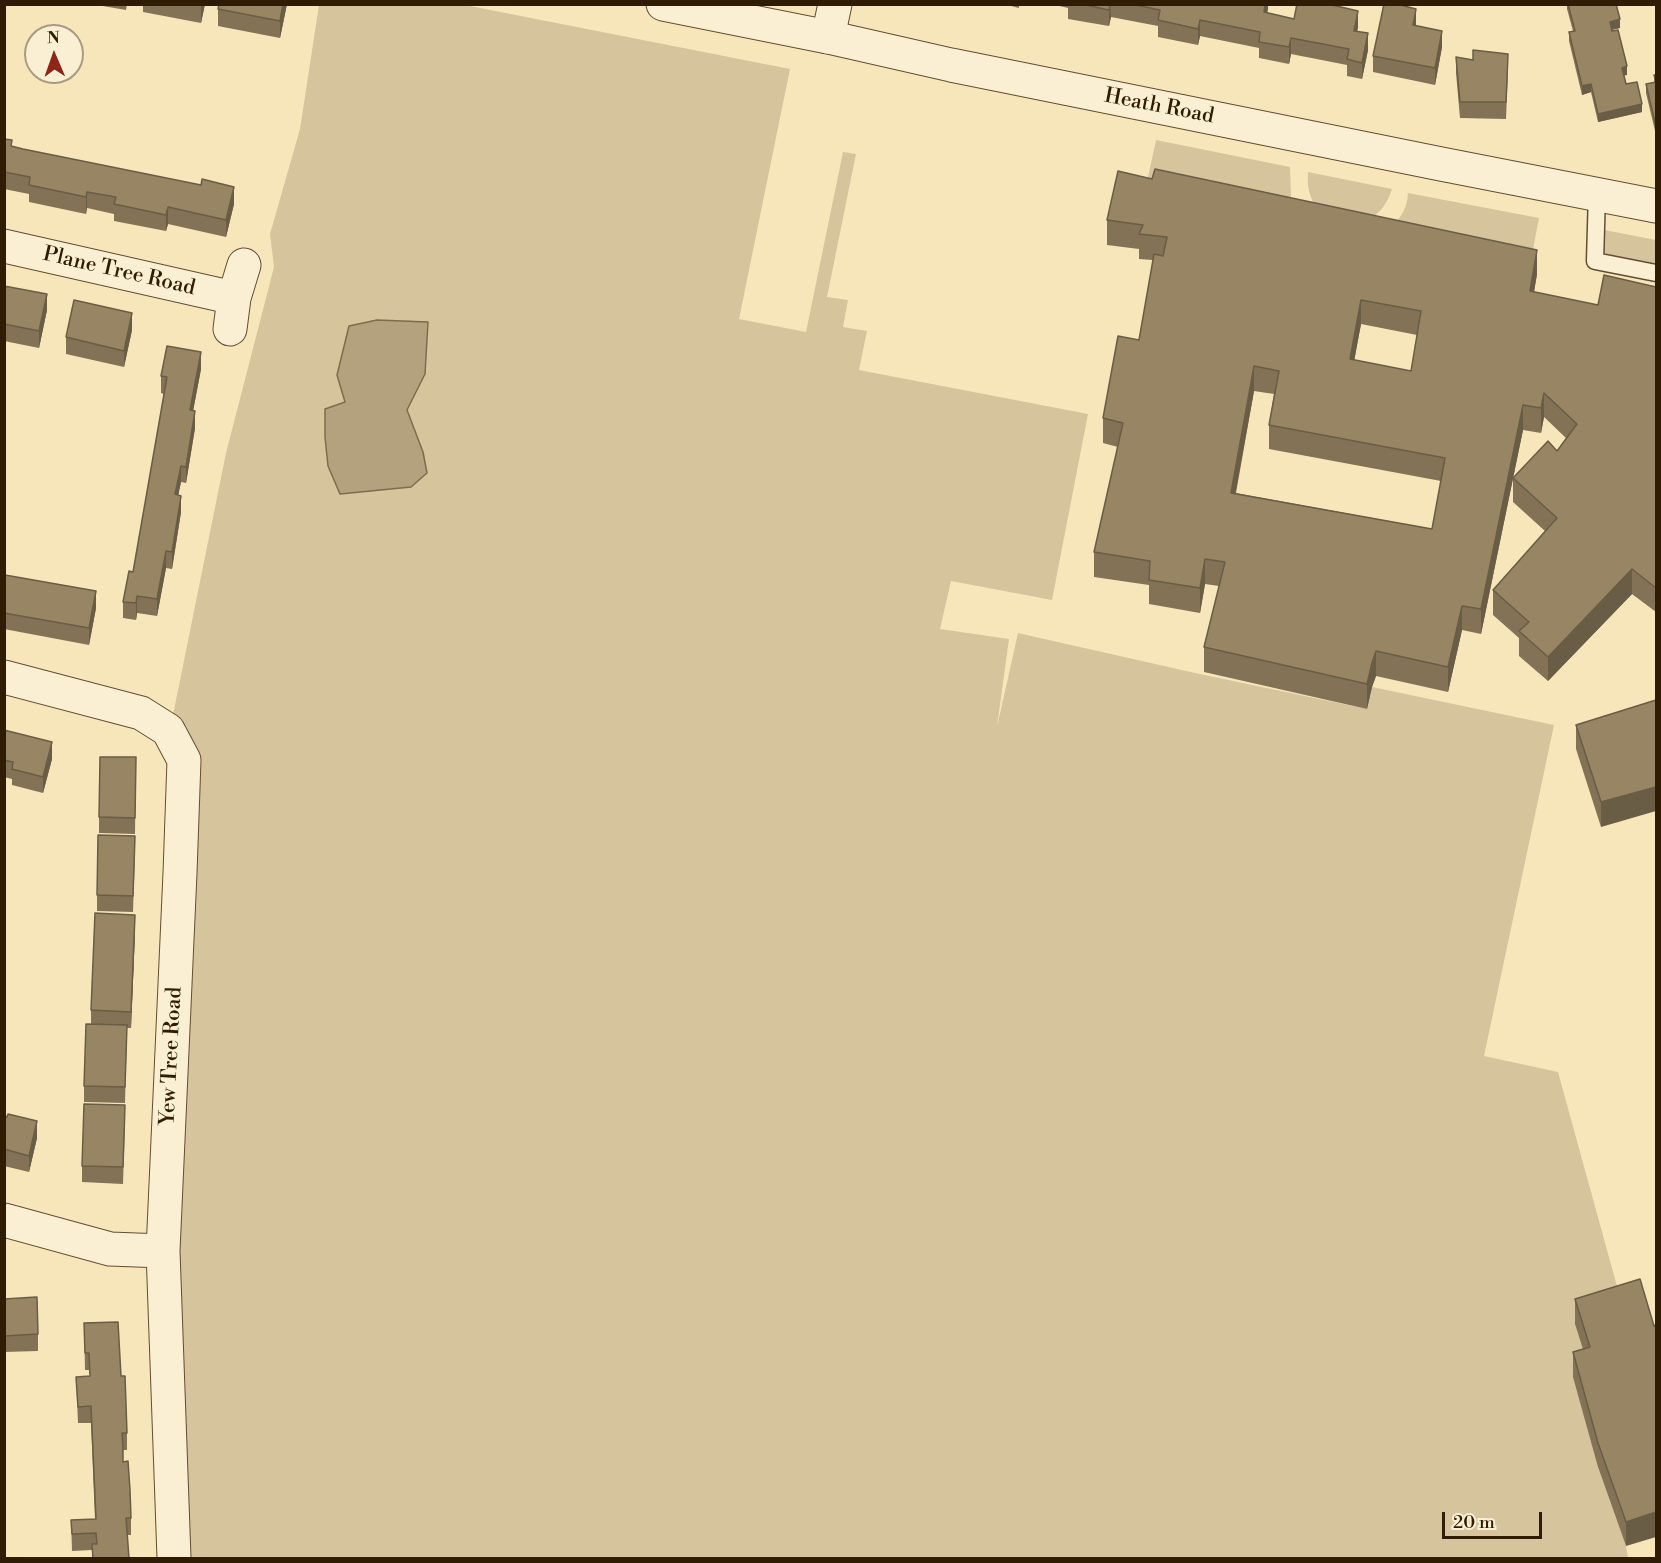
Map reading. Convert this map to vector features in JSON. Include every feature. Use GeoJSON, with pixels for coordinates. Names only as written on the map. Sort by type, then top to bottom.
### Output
{"type":"FeatureCollection","features":[{"type":"Feature","properties":{"kind":"street","name":"Heath Road"},"geometry":{"type":"LineString","coordinates":[[663,4],[828,37],[963,68],[1656,206]]}},
{"type":"Feature","properties":{"kind":"street"},"geometry":{"type":"LineString","coordinates":[[828,37],[835,4]]}},
{"type":"Feature","properties":{"kind":"street","name":"Plane Tree Road"},"geometry":{"type":"LineString","coordinates":[[4,246],[232,314],[244,265]]}},
{"type":"Feature","properties":{"kind":"street","name":"Yew Tree Road"},"geometry":{"type":"LineString","coordinates":[[4,677],[141,713],[168,730],[184,760],[163,1251],[174,1558]]}},
{"type":"Feature","properties":{"kind":"street"},"geometry":{"type":"LineString","coordinates":[[4,1220],[110,1249],[163,1251]]}},
{"type":"Feature","properties":{"kind":"lane"},"geometry":{"type":"LineString","coordinates":[[1597,193],[1594,261],[1656,273]]}},
{"type":"Feature","properties":{"kind":"shaded area"},"geometry":{"type":"Polygon","coordinates":[[[319,5],[465,5],[790,69],[739,319],[806,332],[843,152],[856,154],[827,297],[848,300],[843,327],[867,331],[859,370],[1088,414],[1052,600],[951,581],[940,629],[1009,639],[997,727],[1018,633],[1367,709],[1372,687],[1554,725],[1484,1056],[1558,1072],[1623,1308],[1590,1371],[1598,1467],[1626,1546],[1628,1558],[190,1558],[177,1248],[172,720],[226,453],[274,267],[270,234],[300,129],[319,5]]]}},
{"type":"Feature","properties":{"kind":"shaded area"},"geometry":{"type":"Polygon","coordinates":[[[1156,140],[1290,167],[1291,198],[1145,191],[1156,140]]]}},
{"type":"Feature","properties":{"kind":"shaded area"},"geometry":{"type":"Polygon","coordinates":[[[1308,172],[1392,189],[1383,207],[1368,220],[1318,210],[1309,192],[1308,172]]]}},
{"type":"Feature","properties":{"kind":"shaded area"},"geometry":{"type":"Polygon","coordinates":[[[1408,193],[1539,218],[1531,260],[1393,225],[1404,210],[1408,193]]]}},
{"type":"Feature","properties":{"kind":"shaded area"},"geometry":{"type":"Polygon","coordinates":[[[1594,228],[1656,240],[1656,269],[1607,258],[1595,250],[1594,228]]]}},
{"type":"Feature","properties":{"kind":"shaded area"},"geometry":{"type":"Polygon","coordinates":[[[377,320],[428,322],[425,374],[407,410],[423,452],[427,473],[411,487],[340,494],[328,466],[325,409],[345,402],[337,375],[349,326],[377,320]]]}},
{"type":"Feature","properties":{"kind":"building"},"geometry":{"type":"Polygon","coordinates":[[[219,4],[283,4],[280,21],[218,9],[219,4]]]}},
{"type":"Feature","properties":{"kind":"building"},"geometry":{"type":"Polygon","coordinates":[[[1081,4],[1110,4],[1109,10],[1081,4]]]}},
{"type":"Feature","properties":{"kind":"building"},"geometry":{"type":"Polygon","coordinates":[[[1131,4],[1265,4],[1264,12],[1294,19],[1297,4],[1328,4],[1358,11],[1354,31],[1368,33],[1362,63],[1347,59],[1349,49],[1291,38],[1289,47],[1259,42],[1260,32],[1200,20],[1198,29],[1158,20],[1160,10],[1131,4]]]}},
{"type":"Feature","properties":{"kind":"building"},"geometry":{"type":"Polygon","coordinates":[[[1384,4],[1397,4],[1416,9],[1413,25],[1442,31],[1435,68],[1373,56],[1384,4]]]}},
{"type":"Feature","properties":{"kind":"building"},"geometry":{"type":"Polygon","coordinates":[[[1568,4],[1616,4],[1620,19],[1610,22],[1612,31],[1618,30],[1627,66],[1622,68],[1626,84],[1637,82],[1642,104],[1598,114],[1591,84],[1582,86],[1569,32],[1575,31],[1568,4]]]}},
{"type":"Feature","properties":{"kind":"building"},"geometry":{"type":"Polygon","coordinates":[[[1473,50],[1508,54],[1506,102],[1460,102],[1456,57],[1473,60],[1473,50]]]}},
{"type":"Feature","properties":{"kind":"building"},"geometry":{"type":"Polygon","coordinates":[[[1656,82],[1656,127],[1646,84],[1656,82]]]}},
{"type":"Feature","properties":{"kind":"building"},"geometry":{"type":"Polygon","coordinates":[[[4,139],[12,140],[11,146],[23,149],[201,185],[202,179],[234,187],[226,220],[168,207],[166,215],[114,204],[116,197],[87,192],[86,197],[29,185],[30,177],[4,172],[4,139]]]}},
{"type":"Feature","properties":{"kind":"building"},"geometry":{"type":"Polygon","coordinates":[[[1155,169],[1537,250],[1530,291],[1598,305],[1604,275],[1656,287],[1656,588],[1632,569],[1548,657],[1519,631],[1529,622],[1493,590],[1557,518],[1513,478],[1548,441],[1557,451],[1577,424],[1544,393],[1541,408],[1523,405],[1481,609],[1462,606],[1448,667],[1376,651],[1367,684],[1204,647],[1225,562],[1205,559],[1200,588],[1149,580],[1150,561],[1094,552],[1123,423],[1103,418],[1118,336],[1139,340],[1154,254],[1163,256],[1167,237],[1139,234],[1143,225],[1107,220],[1118,171],[1152,179],[1155,169]],[[1361,300],[1350,359],[1411,371],[1421,311],[1361,300]],[[1254,366],[1231,493],[1432,529],[1445,458],[1269,425],[1279,371],[1254,366]]]}},
{"type":"Feature","properties":{"kind":"building"},"geometry":{"type":"Polygon","coordinates":[[[4,286],[47,294],[39,331],[4,324],[4,286]]]}},
{"type":"Feature","properties":{"kind":"building"},"geometry":{"type":"Polygon","coordinates":[[[74,300],[132,313],[124,351],[66,337],[74,300]]]}},
{"type":"Feature","properties":{"kind":"building"},"geometry":{"type":"Polygon","coordinates":[[[167,346],[201,352],[190,410],[195,411],[186,467],[181,466],[175,494],[181,496],[172,552],[166,551],[157,599],[137,596],[136,603],[123,602],[129,571],[133,572],[167,377],[161,376],[167,346]]]}},
{"type":"Feature","properties":{"kind":"building"},"geometry":{"type":"Polygon","coordinates":[[[5,575],[96,591],[89,628],[4,613],[5,575]]]}},
{"type":"Feature","properties":{"kind":"building"},"geometry":{"type":"Polygon","coordinates":[[[1656,700],[1656,787],[1601,802],[1576,725],[1656,700]]]}},
{"type":"Feature","properties":{"kind":"building"},"geometry":{"type":"Polygon","coordinates":[[[4,730],[52,742],[43,777],[12,769],[13,762],[4,760],[4,730]]]}},
{"type":"Feature","properties":{"kind":"building"},"geometry":{"type":"Polygon","coordinates":[[[100,757],[136,757],[135,818],[99,817],[100,757]]]}},
{"type":"Feature","properties":{"kind":"building"},"geometry":{"type":"Polygon","coordinates":[[[98,835],[135,836],[133,896],[97,895],[98,835]]]}},
{"type":"Feature","properties":{"kind":"building"},"geometry":{"type":"Polygon","coordinates":[[[95,913],[135,915],[131,1012],[91,1010],[95,913]]]}},
{"type":"Feature","properties":{"kind":"building"},"geometry":{"type":"Polygon","coordinates":[[[86,1024],[127,1025],[125,1087],[84,1086],[86,1024]]]}},
{"type":"Feature","properties":{"kind":"building"},"geometry":{"type":"Polygon","coordinates":[[[84,1104],[125,1105],[123,1167],[82,1166],[84,1104]]]}},
{"type":"Feature","properties":{"kind":"building"},"geometry":{"type":"Polygon","coordinates":[[[8,1114],[37,1121],[29,1156],[4,1149],[4,1116],[7,1117],[8,1114]]]}},
{"type":"Feature","properties":{"kind":"building"},"geometry":{"type":"Polygon","coordinates":[[[1640,1279],[1654,1326],[1656,1325],[1656,1512],[1626,1522],[1598,1443],[1573,1352],[1590,1347],[1575,1299],[1640,1279]]]}},
{"type":"Feature","properties":{"kind":"building"},"geometry":{"type":"Polygon","coordinates":[[[37,1297],[38,1334],[4,1336],[4,1299],[37,1297]]]}},
{"type":"Feature","properties":{"kind":"building"},"geometry":{"type":"Polygon","coordinates":[[[118,1322],[121,1376],[125,1376],[127,1433],[122,1433],[123,1462],[128,1461],[130,1490],[131,1518],[126,1518],[129,1558],[93,1558],[92,1544],[97,1544],[96,1533],[72,1534],[71,1520],[96,1519],[91,1406],[78,1407],[76,1377],[90,1376],[89,1353],[85,1353],[84,1323],[118,1322]]]}}]}
